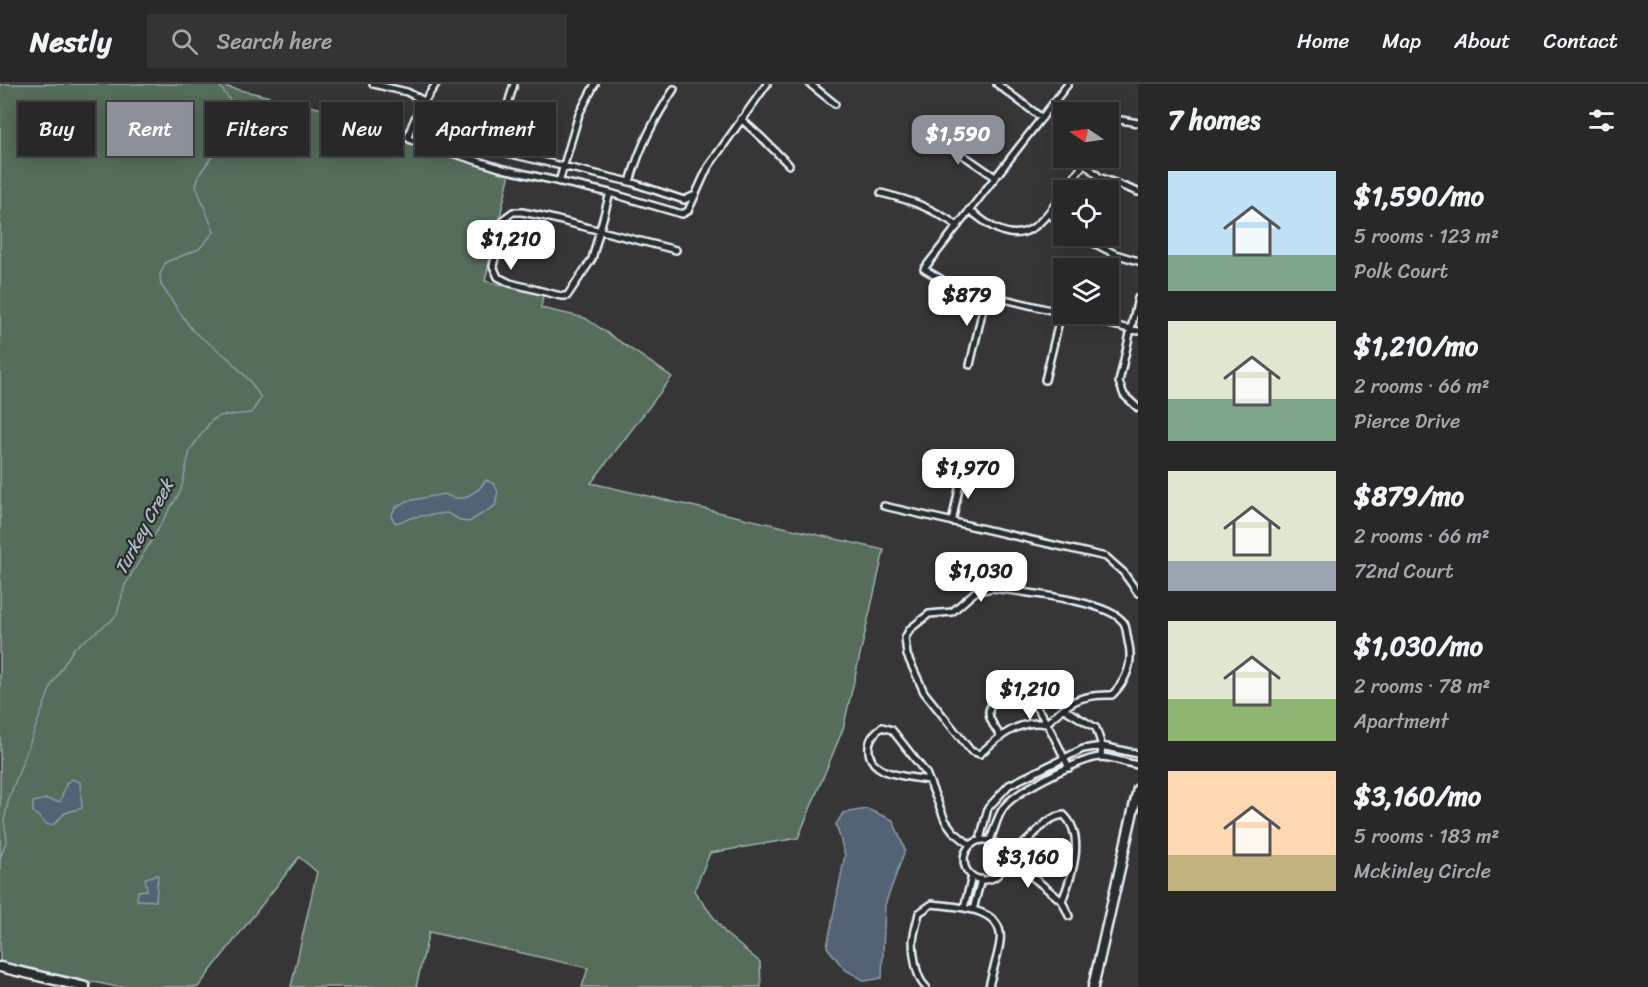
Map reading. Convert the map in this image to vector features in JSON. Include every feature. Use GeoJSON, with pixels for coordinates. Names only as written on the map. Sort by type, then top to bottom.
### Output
{"type":"FeatureCollection","features":[{"type":"Feature","properties":{"kind":"street"},"geometry":{"type":"LineString","coordinates":[[374,84],[407,92],[424,101]]}},
{"type":"Feature","properties":{"kind":"street"},"geometry":{"type":"LineString","coordinates":[[436,84],[424,101],[413,124],[408,138],[411,140],[503,169],[610,193],[682,214],[687,211],[708,167],[767,84]]}},
{"type":"Feature","properties":{"kind":"street"},"geometry":{"type":"LineString","coordinates":[[509,102],[514,84]]}},
{"type":"Feature","properties":{"kind":"street"},"geometry":{"type":"LineString","coordinates":[[559,182],[579,114],[595,84]]}},
{"type":"Feature","properties":{"kind":"street"},"geometry":{"type":"LineString","coordinates":[[810,84],[835,104]]}},
{"type":"Feature","properties":{"kind":"street"},"geometry":{"type":"LineString","coordinates":[[998,84],[1042,118]]}},
{"type":"Feature","properties":{"kind":"street"},"geometry":{"type":"LineString","coordinates":[[1053,311],[954,287],[924,269],[1068,84]]}},
{"type":"Feature","properties":{"kind":"street"},"geometry":{"type":"LineString","coordinates":[[630,182],[638,153],[657,114],[674,89]]}},
{"type":"Feature","properties":{"kind":"street"},"geometry":{"type":"LineString","coordinates":[[741,119],[789,165]]}},
{"type":"Feature","properties":{"kind":"street"},"geometry":{"type":"LineString","coordinates":[[1119,121],[1138,123]]}},
{"type":"Feature","properties":{"kind":"street"},"geometry":{"type":"LineString","coordinates":[[934,135],[995,177]]}},
{"type":"Feature","properties":{"kind":"street"},"geometry":{"type":"LineString","coordinates":[[520,156],[630,182],[684,200],[693,196]]}},
{"type":"Feature","properties":{"kind":"street"},"geometry":{"type":"LineString","coordinates":[[1092,168],[1099,177],[1138,192]]}},
{"type":"Feature","properties":{"kind":"street"},"geometry":{"type":"LineString","coordinates":[[610,193],[601,231],[592,259],[567,296],[510,283],[498,277],[493,266],[505,218],[513,212],[522,212],[601,231],[676,250]]}},
{"type":"Feature","properties":{"kind":"street"},"geometry":{"type":"LineString","coordinates":[[881,193],[918,203],[936,211],[958,226]]}},
{"type":"Feature","properties":{"kind":"street"},"geometry":{"type":"LineString","coordinates":[[969,210],[996,229],[1008,233],[1024,233],[1037,226],[1053,206]]}},
{"type":"Feature","properties":{"kind":"street"},"geometry":{"type":"LineString","coordinates":[[1047,214],[1053,218]]}},
{"type":"Feature","properties":{"kind":"street"},"geometry":{"type":"LineString","coordinates":[[1099,246],[1115,254],[1138,261]]}},
{"type":"Feature","properties":{"kind":"street"},"geometry":{"type":"LineString","coordinates":[[970,365],[986,295]]}},
{"type":"Feature","properties":{"kind":"street"},"geometry":{"type":"LineString","coordinates":[[1137,407],[1124,395],[1119,382],[1138,298]]}},
{"type":"Feature","properties":{"kind":"street"},"geometry":{"type":"LineString","coordinates":[[1045,380],[1058,324]]}},
{"type":"Feature","properties":{"kind":"street"},"geometry":{"type":"LineString","coordinates":[[1106,324],[1138,332]]}},
{"type":"Feature","properties":{"kind":"street"},"geometry":{"type":"LineString","coordinates":[[952,522],[962,474]]}},
{"type":"Feature","properties":{"kind":"street"},"geometry":{"type":"LineString","coordinates":[[884,506],[1106,557],[1123,572],[1138,593]]}},
{"type":"Feature","properties":{"kind":"street"},"geometry":{"type":"LineString","coordinates":[[992,588],[1070,600],[1113,614],[1124,623],[1131,658],[1123,683],[1112,694],[1088,696],[1069,702],[1064,709],[1046,724],[1033,722],[1024,724],[1001,737],[980,754],[971,751],[924,692],[907,655],[905,638],[910,628],[929,614],[952,612],[975,592],[992,588]]}},
{"type":"Feature","properties":{"kind":"street"},"geometry":{"type":"LineString","coordinates":[[1001,737],[991,720],[989,710],[994,702],[1004,696],[1016,693],[1023,695],[1055,737],[1069,768]]}},
{"type":"Feature","properties":{"kind":"street"},"geometry":{"type":"LineString","coordinates":[[1064,709],[1096,728],[1102,746],[1101,757]]}},
{"type":"Feature","properties":{"kind":"street"},"geometry":{"type":"LineString","coordinates":[[928,780],[886,772],[878,768],[868,754],[870,741],[875,732],[882,727],[892,730],[926,773],[945,820],[953,831],[970,845]]}},
{"type":"Feature","properties":{"kind":"street"},"geometry":{"type":"LineString","coordinates":[[980,840],[988,808],[1009,785],[1083,749],[1102,746],[1138,754]]}},
{"type":"Feature","properties":{"kind":"street"},"geometry":{"type":"LineString","coordinates":[[990,840],[1000,814],[1015,796],[1069,768],[1089,759],[1101,757],[1138,765]]}},
{"type":"Feature","properties":{"kind":"street"},"geometry":{"type":"LineString","coordinates":[[1093,987],[1138,789]]}},
{"type":"Feature","properties":{"kind":"street"},"geometry":{"type":"LineString","coordinates":[[1003,854],[1021,850],[1056,816],[1064,815],[1073,823],[1075,838],[1069,884],[1062,901]]}},
{"type":"Feature","properties":{"kind":"street"},"geometry":{"type":"LineString","coordinates":[[980,840],[990,840],[1003,854],[1002,868],[998,874],[986,879],[972,876],[966,869],[965,854],[970,845],[980,840]]}},
{"type":"Feature","properties":{"kind":"street"},"geometry":{"type":"LineString","coordinates":[[1021,850],[1030,875],[1062,901],[1069,916]]}},
{"type":"Feature","properties":{"kind":"street"},"geometry":{"type":"LineString","coordinates":[[964,908],[972,876]]}},
{"type":"Feature","properties":{"kind":"street"},"geometry":{"type":"LineString","coordinates":[[973,910],[981,879]]}},
{"type":"Feature","properties":{"kind":"street"},"geometry":{"type":"LineString","coordinates":[[926,987],[922,984],[918,974],[913,940],[919,913],[932,904],[973,910],[996,921],[1000,931],[1000,943],[988,987]]}},
{"type":"Feature","properties":{"kind":"street"},"geometry":{"type":"LineString","coordinates":[[0,967],[84,987]]}},
{"type":"Feature","properties":{"kind":"green space"},"geometry":{"type":"Polygon","coordinates":[[[0,84],[225,84],[227,87],[292,102],[205,102],[205,156],[309,156],[309,106],[321,109],[321,156],[403,156],[403,141],[415,145],[415,156],[453,156],[510,173],[485,281],[543,295],[541,308],[585,318],[672,377],[591,483],[884,550],[843,729],[798,838],[710,853],[694,891],[726,934],[760,962],[761,987],[582,987],[588,968],[429,932],[416,987],[291,987],[317,872],[299,857],[198,987],[117,987],[0,962],[0,84]]]}},
{"type":"Feature","properties":{"kind":"water"},"geometry":{"type":"Polygon","coordinates":[[[486,480],[494,484],[498,492],[495,506],[469,522],[447,513],[414,517],[396,523],[391,517],[395,508],[407,501],[444,494],[454,498],[465,498],[479,489],[486,480]]]}},
{"type":"Feature","properties":{"kind":"water"},"geometry":{"type":"Polygon","coordinates":[[[71,779],[80,782],[82,808],[65,813],[54,824],[48,825],[33,812],[33,802],[46,799],[60,802],[66,784],[71,779]]]}},
{"type":"Feature","properties":{"kind":"water"},"geometry":{"type":"Polygon","coordinates":[[[867,809],[893,820],[905,850],[885,905],[882,978],[865,981],[844,969],[827,947],[845,855],[836,824],[843,813],[867,809]]]}},
{"type":"Feature","properties":{"kind":"water"},"geometry":{"type":"Polygon","coordinates":[[[158,875],[156,901],[137,900],[138,891],[147,890],[145,878],[158,875]]]}},
{"type":"Feature","properties":{"kind":"waterway","name":"Turkey Creek"},"geometry":{"type":"LineString","coordinates":[[0,859],[7,839],[4,821],[9,798],[52,684],[74,648],[117,614],[125,585],[181,490],[190,450],[211,421],[219,416],[251,413],[261,398],[250,381],[227,357],[193,331],[161,285],[160,274],[166,262],[199,249],[214,232],[196,186],[199,175],[213,155],[233,134],[234,110],[230,100],[218,84]]}}]}
